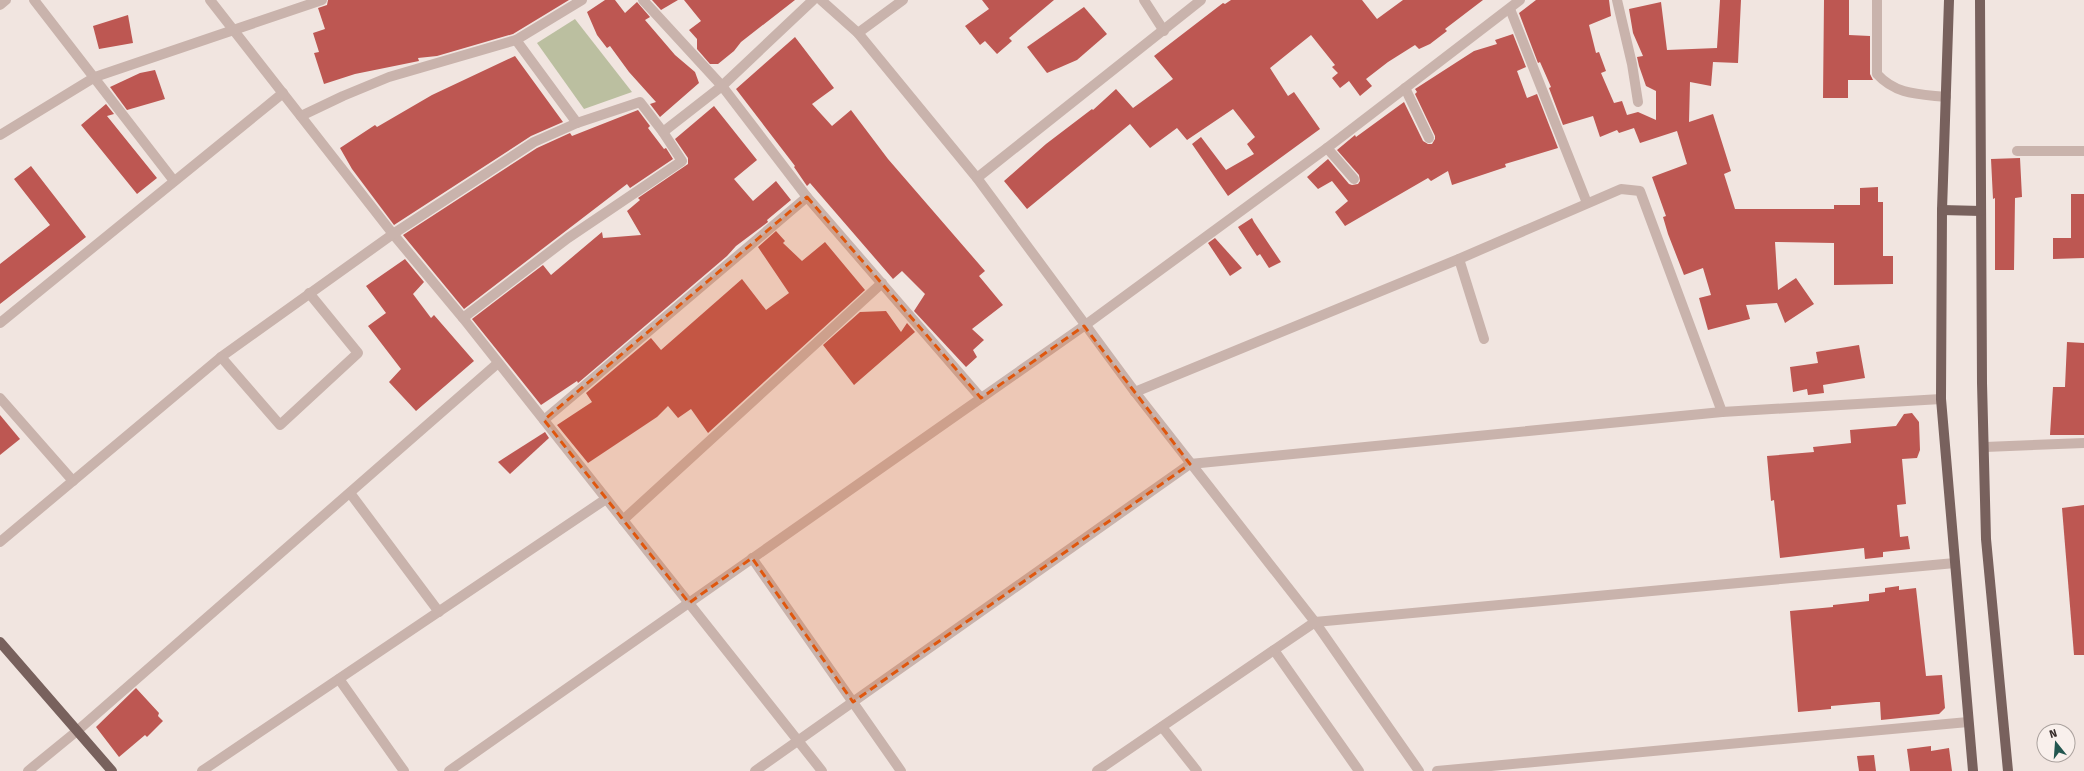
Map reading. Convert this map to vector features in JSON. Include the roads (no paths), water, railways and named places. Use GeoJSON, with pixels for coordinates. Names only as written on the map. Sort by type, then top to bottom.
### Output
{"type":"FeatureCollection","features":[{"type":"Feature","properties":{"kind":"main road"},"geometry":{"type":"LineString","coordinates":[[1949,0],[1942,210],[1941,399],[1973,771]]}},
{"type":"Feature","properties":{"kind":"main road"},"geometry":{"type":"LineString","coordinates":[[1980,0],[1982,383],[1985,447],[1986,539],[2008,771]]}},
{"type":"Feature","properties":{"kind":"main road"},"geometry":{"type":"LineString","coordinates":[[1942,210],[1981,211]]}},
{"type":"Feature","properties":{"kind":"main road"},"geometry":{"type":"LineString","coordinates":[[0,642],[112,771]]}},
{"type":"Feature","properties":{"kind":"street"},"geometry":{"type":"LineString","coordinates":[[0,5],[6,0]]}},
{"type":"Feature","properties":{"kind":"street"},"geometry":{"type":"LineString","coordinates":[[34,0],[174,181]]}},
{"type":"Feature","properties":{"kind":"street"},"geometry":{"type":"LineString","coordinates":[[210,0],[393,234],[463,318],[822,771]]}},
{"type":"Feature","properties":{"kind":"street"},"geometry":{"type":"LineString","coordinates":[[0,135],[95,77],[322,0]]}},
{"type":"Feature","properties":{"kind":"street"},"geometry":{"type":"LineString","coordinates":[[301,116],[343,96],[389,77],[516,40],[582,0]]}},
{"type":"Feature","properties":{"kind":"street"},"geometry":{"type":"LineString","coordinates":[[643,0],[722,86],[807,196],[981,398]]}},
{"type":"Feature","properties":{"kind":"street"},"geometry":{"type":"LineString","coordinates":[[664,132],[722,86],[813,0]]}},
{"type":"Feature","properties":{"kind":"street"},"geometry":{"type":"LineString","coordinates":[[821,0],[858,33],[977,178],[1084,326],[1134,392],[1315,622],[1418,771]]}},
{"type":"Feature","properties":{"kind":"street"},"geometry":{"type":"LineString","coordinates":[[858,33],[904,0]]}},
{"type":"Feature","properties":{"kind":"street"},"geometry":{"type":"LineString","coordinates":[[1144,0],[1164,31]]}},
{"type":"Feature","properties":{"kind":"street"},"geometry":{"type":"LineString","coordinates":[[977,178],[1164,31],[1201,0]]}},
{"type":"Feature","properties":{"kind":"street"},"geometry":{"type":"LineString","coordinates":[[449,771],[462,767],[752,558],[1084,326],[1327,148],[1520,0]]}},
{"type":"Feature","properties":{"kind":"street"},"geometry":{"type":"LineString","coordinates":[[1618,0],[1632,64],[1638,102]]}},
{"type":"Feature","properties":{"kind":"street"},"geometry":{"type":"LineString","coordinates":[[1877,0],[1877,74],[1885,83],[1901,91],[1946,97]]}},
{"type":"Feature","properties":{"kind":"street"},"geometry":{"type":"LineString","coordinates":[[1510,9],[1587,203]]}},
{"type":"Feature","properties":{"kind":"street"},"geometry":{"type":"LineString","coordinates":[[516,40],[577,123]]}},
{"type":"Feature","properties":{"kind":"street"},"geometry":{"type":"LineString","coordinates":[[1405,88],[1429,138]]}},
{"type":"Feature","properties":{"kind":"street"},"geometry":{"type":"LineString","coordinates":[[0,323],[283,93]]}},
{"type":"Feature","properties":{"kind":"street"},"geometry":{"type":"LineString","coordinates":[[0,542],[222,357],[393,234],[534,142],[577,123],[640,102],[664,132],[682,161],[568,238],[463,318]]}},
{"type":"Feature","properties":{"kind":"street"},"geometry":{"type":"LineString","coordinates":[[1327,148],[1354,179]]}},
{"type":"Feature","properties":{"kind":"street"},"geometry":{"type":"LineString","coordinates":[[2017,151],[2084,151]]}},
{"type":"Feature","properties":{"kind":"street"},"geometry":{"type":"LineString","coordinates":[[1134,392],[1459,259],[1621,189],[1640,190],[1722,412]]}},
{"type":"Feature","properties":{"kind":"street"},"geometry":{"type":"LineString","coordinates":[[544,420],[807,196]]}},
{"type":"Feature","properties":{"kind":"street"},"geometry":{"type":"LineString","coordinates":[[1459,259],[1484,339]]}},
{"type":"Feature","properties":{"kind":"street"},"geometry":{"type":"LineString","coordinates":[[623,520],[882,283]]}},
{"type":"Feature","properties":{"kind":"street"},"geometry":{"type":"LineString","coordinates":[[222,357],[280,425],[358,353],[309,293]]}},
{"type":"Feature","properties":{"kind":"street"},"geometry":{"type":"LineString","coordinates":[[28,771],[77,731],[498,363]]}},
{"type":"Feature","properties":{"kind":"street"},"geometry":{"type":"LineString","coordinates":[[0,398],[73,481]]}},
{"type":"Feature","properties":{"kind":"street"},"geometry":{"type":"LineString","coordinates":[[755,771],[1190,464],[1722,412],[1941,399]]}},
{"type":"Feature","properties":{"kind":"street"},"geometry":{"type":"LineString","coordinates":[[1985,447],[2084,443]]}},
{"type":"Feature","properties":{"kind":"street"},"geometry":{"type":"LineString","coordinates":[[350,493],[439,612]]}},
{"type":"Feature","properties":{"kind":"street"},"geometry":{"type":"LineString","coordinates":[[202,771],[606,499]]}},
{"type":"Feature","properties":{"kind":"street"},"geometry":{"type":"LineString","coordinates":[[752,558],[901,771]]}},
{"type":"Feature","properties":{"kind":"street"},"geometry":{"type":"LineString","coordinates":[[1097,771],[1315,622],[1955,563]]}},
{"type":"Feature","properties":{"kind":"street"},"geometry":{"type":"LineString","coordinates":[[1274,650],[1359,771]]}},
{"type":"Feature","properties":{"kind":"street"},"geometry":{"type":"LineString","coordinates":[[339,679],[404,771]]}},
{"type":"Feature","properties":{"kind":"street"},"geometry":{"type":"LineString","coordinates":[[1437,771],[1968,722]]}},
{"type":"Feature","properties":{"kind":"street"},"geometry":{"type":"LineString","coordinates":[[1162,727],[1196,771]]}}]}
